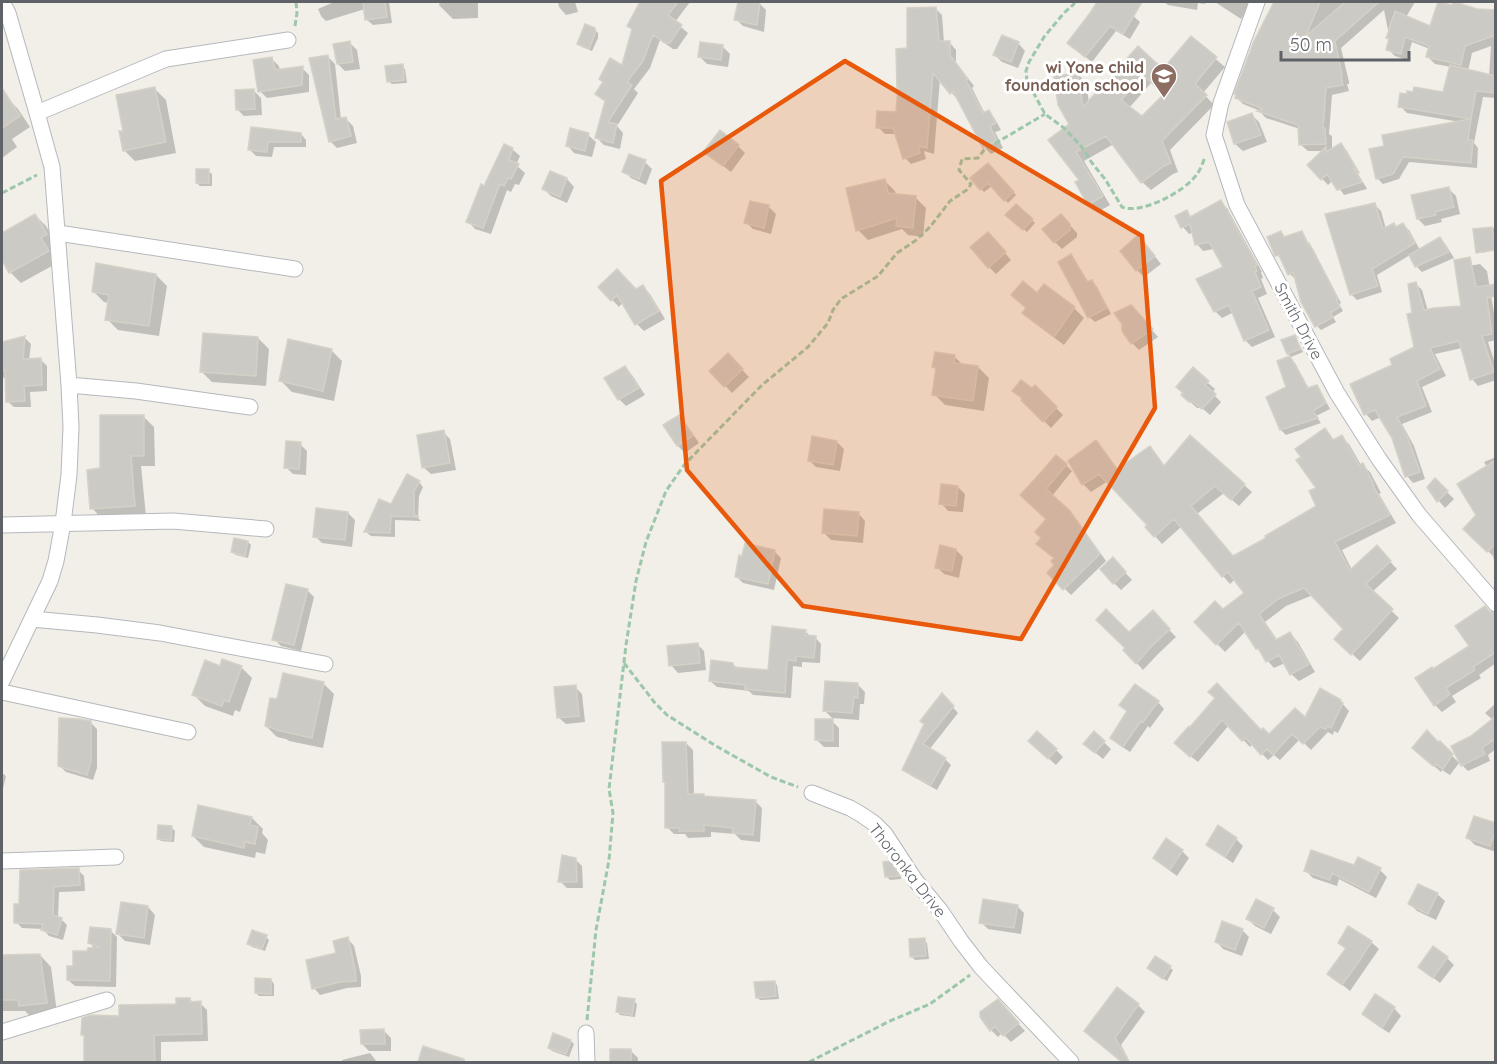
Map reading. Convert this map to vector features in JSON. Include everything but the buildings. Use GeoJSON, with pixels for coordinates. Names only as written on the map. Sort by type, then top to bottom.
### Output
{"type":"FeatureCollection","features":[{"type":"Feature","properties":{"kind":"street"},"geometry":{"type":"LineString","coordinates":[[2,2],[8,14],[52,167],[69,385],[70,439],[69,474],[56,561],[50,581],[2,681]]}},
{"type":"Feature","properties":{"kind":"street"},"geometry":{"type":"LineString","coordinates":[[1214,135],[1221,103],[1257,2]]}},
{"type":"Feature","properties":{"kind":"street"},"geometry":{"type":"LineString","coordinates":[[37,113],[166,60],[288,40]]}},
{"type":"Feature","properties":{"kind":"street","name":"Smith Drive"},"geometry":{"type":"LineString","coordinates":[[1214,135],[1238,205],[1337,393],[1379,459],[1419,515],[1496,603]]}},
{"type":"Feature","properties":{"kind":"street"},"geometry":{"type":"LineString","coordinates":[[58,233],[296,269]]}},
{"type":"Feature","properties":{"kind":"street"},"geometry":{"type":"LineString","coordinates":[[69,385],[136,391],[250,407]]}},
{"type":"Feature","properties":{"kind":"street"},"geometry":{"type":"LineString","coordinates":[[2,525],[173,521],[267,530]]}},
{"type":"Feature","properties":{"kind":"street"},"geometry":{"type":"LineString","coordinates":[[32,619],[160,633],[325,664]]}},
{"type":"Feature","properties":{"kind":"street"},"geometry":{"type":"LineString","coordinates":[[2,692],[188,732]]}},
{"type":"Feature","properties":{"kind":"street","name":"Thoronka Drive"},"geometry":{"type":"LineString","coordinates":[[813,793],[850,808],[885,834],[915,880],[981,967],[1071,1062]]}},
{"type":"Feature","properties":{"kind":"street"},"geometry":{"type":"LineString","coordinates":[[2,861],[116,857]]}},
{"type":"Feature","properties":{"kind":"street"},"geometry":{"type":"LineString","coordinates":[[2,1032],[107,1000]]}},
{"type":"Feature","properties":{"kind":"street"},"geometry":{"type":"LineString","coordinates":[[586,1033],[587,1062]]}},
{"type":"Feature","properties":{"kind":"path"},"geometry":{"type":"LineString","coordinates":[[288,40],[295,27],[296,2]]}},
{"type":"Feature","properties":{"kind":"path"},"geometry":{"type":"LineString","coordinates":[[1074,2],[1044,38],[1029,62],[1026,71],[1027,81],[1045,114],[1064,128],[1081,146],[1122,207],[1125,209],[1140,207],[1163,201],[1186,186],[1198,173],[1214,135]]}},
{"type":"Feature","properties":{"kind":"path"},"geometry":{"type":"LineString","coordinates":[[586,1033],[594,940],[609,860],[613,813],[609,789],[636,581],[646,542],[666,491],[684,465],[762,385],[808,347],[828,323],[836,304],[841,299],[878,276],[897,254],[930,227],[950,201],[968,189],[971,184],[959,170],[962,159],[978,158],[984,150],[1045,114]]}},
{"type":"Feature","properties":{"kind":"path"},"geometry":{"type":"LineString","coordinates":[[2,193],[52,167]]}},
{"type":"Feature","properties":{"kind":"path"},"geometry":{"type":"LineString","coordinates":[[624,663],[667,715],[771,777],[813,793]]}},
{"type":"Feature","properties":{"kind":"path"},"geometry":{"type":"LineString","coordinates":[[809,1062],[890,1021],[930,1004],[981,967]]}},
{"type":"Feature","properties":{"kind":"highlighted area"},"geometry":{"type":"Polygon","coordinates":[[[845,61],[1142,236],[1155,408],[1021,639],[803,606],[687,470],[661,181],[845,61]]]}},
{"type":"Feature","properties":{"kind":"place","name":"wi Yone child foundation school"},"geometry":{"type":"Point","coordinates":[1164,99]}}]}
